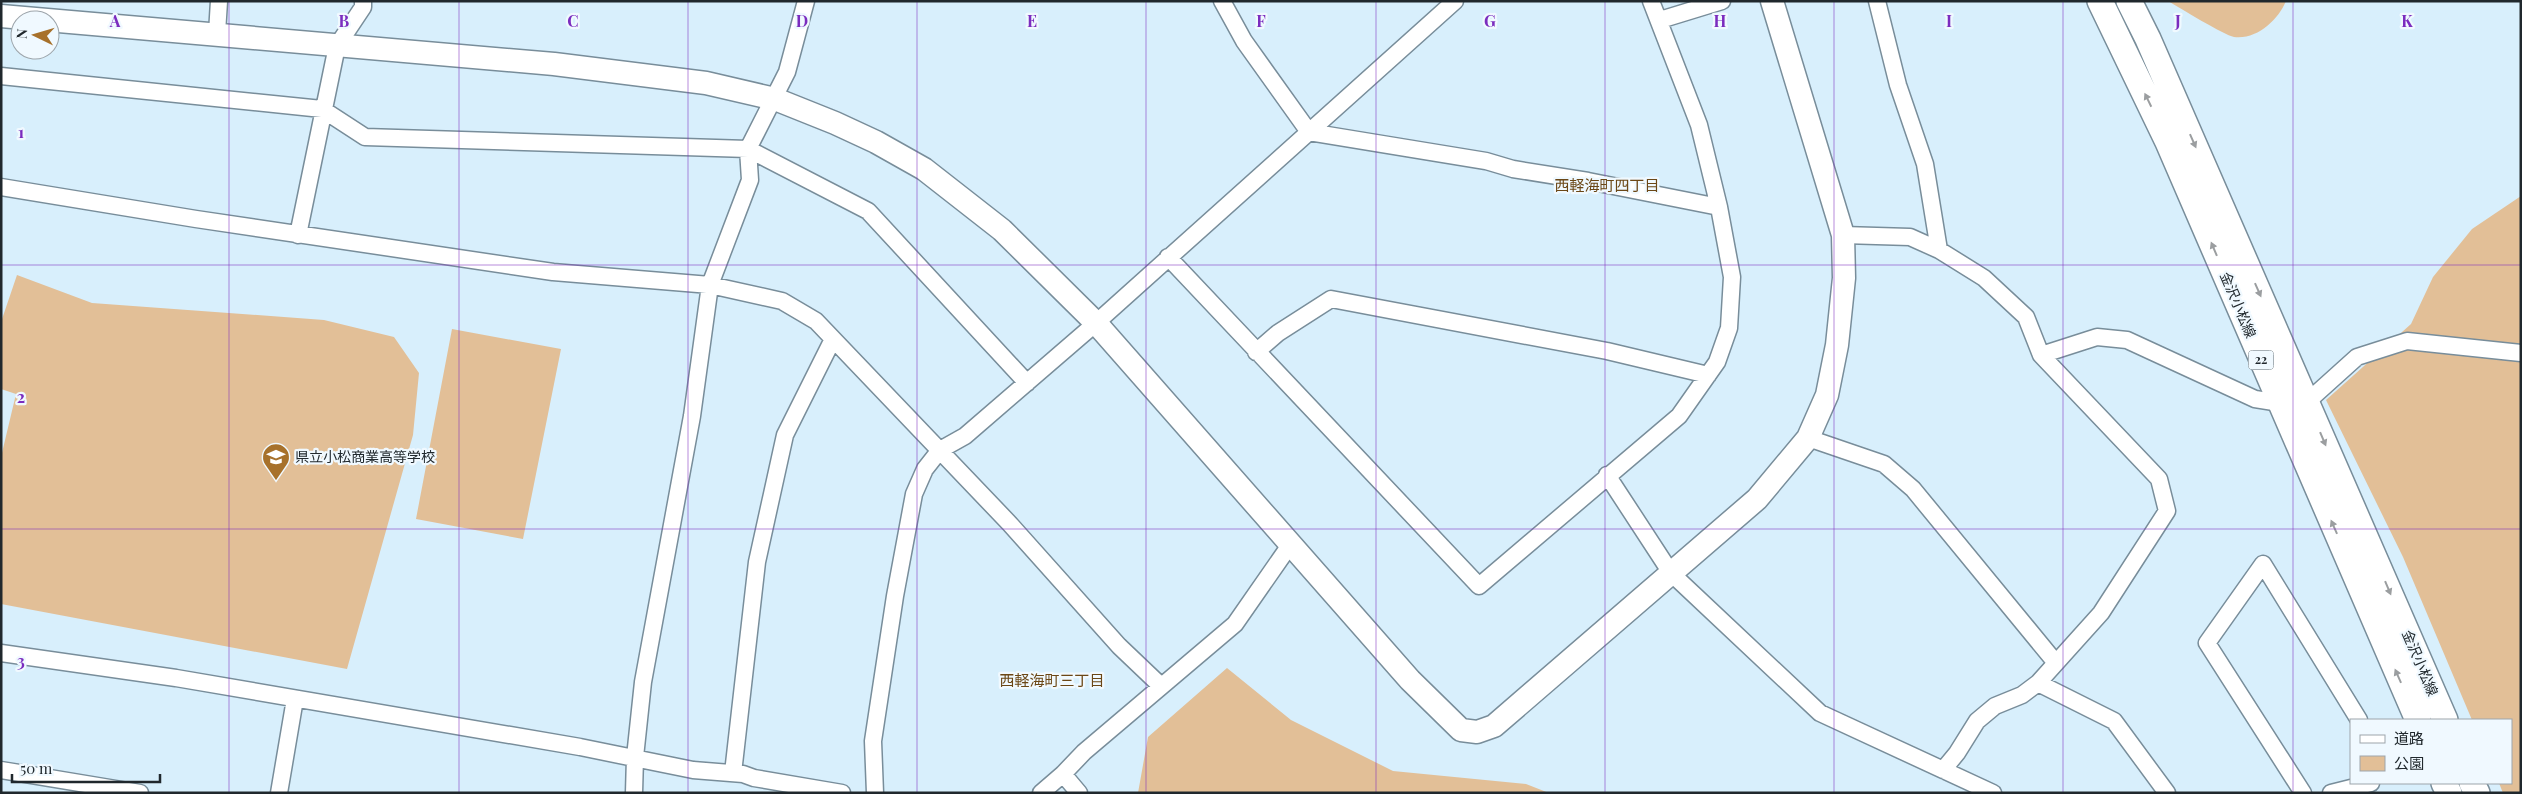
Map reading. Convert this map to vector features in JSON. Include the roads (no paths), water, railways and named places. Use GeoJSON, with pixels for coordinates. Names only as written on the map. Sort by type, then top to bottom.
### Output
{"type":"FeatureCollection","features":[{"type":"Feature","properties":{"kind":"main road","name":"金沢小松線"},"geometry":{"type":"LineString","coordinates":[[2100,1],[2168,142],[2418,719]]}},
{"type":"Feature","properties":{"kind":"main road","name":"金沢小松線"},"geometry":{"type":"LineString","coordinates":[[2129,1],[2307,402],[2445,719]]}},
{"type":"Feature","properties":{"kind":"street"},"geometry":{"type":"LineString","coordinates":[[217,33],[219,1]]}},
{"type":"Feature","properties":{"kind":"street"},"geometry":{"type":"LineString","coordinates":[[298,235],[322,108],[337,46],[363,7],[363,1]]}},
{"type":"Feature","properties":{"kind":"street"},"geometry":{"type":"LineString","coordinates":[[634,793],[635,757],[643,682],[692,416],[710,285],[750,180],[748,149],[787,72],[806,1]]}},
{"type":"Feature","properties":{"kind":"street"},"geometry":{"type":"LineString","coordinates":[[1222,1],[1244,41],[1309,132],[1486,161],[1513,168],[1719,207]]}},
{"type":"Feature","properties":{"kind":"street"},"geometry":{"type":"LineString","coordinates":[[874,793],[873,741],[895,596],[914,494],[925,469],[940,450],[965,436],[1096,323],[1454,1]]}},
{"type":"Feature","properties":{"kind":"street"},"geometry":{"type":"LineString","coordinates":[[1168,257],[1478,586],[1679,416],[1717,362],[1729,328],[1732,277],[1719,207],[1699,126],[1660,20],[1651,1]]}},
{"type":"Feature","properties":{"kind":"street"},"geometry":{"type":"LineString","coordinates":[[1660,20],[1722,1]]}},
{"type":"Feature","properties":{"kind":"street"},"geometry":{"type":"LineString","coordinates":[[1,16],[217,33],[337,46],[554,64],[706,83],[775,99],[844,126],[924,169],[1002,230],[1096,323],[1410,680],[1461,730],[1477,732],[1494,726],[1757,500],[1808,438],[1827,395],[1837,345],[1844,278],[1843,235],[1772,1]]}},
{"type":"Feature","properties":{"kind":"street"},"geometry":{"type":"LineString","coordinates":[[1877,1],[1898,85],[1925,164],[1939,250]]}},
{"type":"Feature","properties":{"kind":"street"},"geometry":{"type":"LineString","coordinates":[[1,76],[322,108],[365,137],[748,149],[868,211],[1026,383]]}},
{"type":"Feature","properties":{"kind":"street"},"geometry":{"type":"LineString","coordinates":[[1,187],[298,235],[553,272],[710,285],[782,301],[816,321],[834,339],[1009,523],[1119,646],[1161,686]]}},
{"type":"Feature","properties":{"kind":"street"},"geometry":{"type":"LineString","coordinates":[[1843,235],[1910,237],[1939,250],[1984,278],[2026,317],[2041,355],[2158,479],[2167,511],[2101,613],[2038,683],[2022,695],[1995,706],[1977,721],[1958,752],[1943,770]]}},
{"type":"Feature","properties":{"kind":"street"},"geometry":{"type":"LineString","coordinates":[[1256,352],[1278,333],[1331,299],[1607,351],[1708,375]]}},
{"type":"Feature","properties":{"kind":"street"},"geometry":{"type":"LineString","coordinates":[[2041,355],[2097,337],[2127,340],[2255,399],[2280,403]]}},
{"type":"Feature","properties":{"kind":"street"},"geometry":{"type":"LineString","coordinates":[[733,773],[757,562],[785,435],[834,339]]}},
{"type":"Feature","properties":{"kind":"street"},"geometry":{"type":"LineString","coordinates":[[2307,402],[2357,357],[2407,341],[2521,353]]}},
{"type":"Feature","properties":{"kind":"street"},"geometry":{"type":"LineString","coordinates":[[1808,438],[1884,464],[1913,489],[2056,663]]}},
{"type":"Feature","properties":{"kind":"street"},"geometry":{"type":"LineString","coordinates":[[1607,475],[1671,573],[1820,712],[1993,793]]}},
{"type":"Feature","properties":{"kind":"street"},"geometry":{"type":"LineString","coordinates":[[1041,793],[1084,752],[1234,624],[1290,544]]}},
{"type":"Feature","properties":{"kind":"street"},"geometry":{"type":"LineString","coordinates":[[2303,793],[2207,643],[2263,564],[2358,719]]}},
{"type":"Feature","properties":{"kind":"street"},"geometry":{"type":"LineString","coordinates":[[1,653],[176,678],[635,757],[693,770],[733,773],[842,793]]}},
{"type":"Feature","properties":{"kind":"street"},"geometry":{"type":"LineString","coordinates":[[2038,683],[2114,721],[2167,793]]}},
{"type":"Feature","properties":{"kind":"street"},"geometry":{"type":"LineString","coordinates":[[278,793],[295,699]]}},
{"type":"Feature","properties":{"kind":"street"},"geometry":{"type":"LineString","coordinates":[[1,770],[140,793]]}},
{"type":"Feature","properties":{"kind":"street"},"geometry":{"type":"LineString","coordinates":[[1063,774],[1079,793]]}},
{"type":"Feature","properties":{"kind":"street"},"geometry":{"type":"LineString","coordinates":[[2331,793],[2367,784]]}},
{"type":"Feature","properties":{"kind":"place","name":"県立小松商業高等学校"},"geometry":{"type":"Point","coordinates":[276,481]}},
{"type":"Feature","properties":{"kind":"district","name":"西軽海町四丁目"},"geometry":{"type":"Point","coordinates":[1607,186]}},
{"type":"Feature","properties":{"kind":"district","name":"西軽海町三丁目"},"geometry":{"type":"Point","coordinates":[1052,681]}}]}
